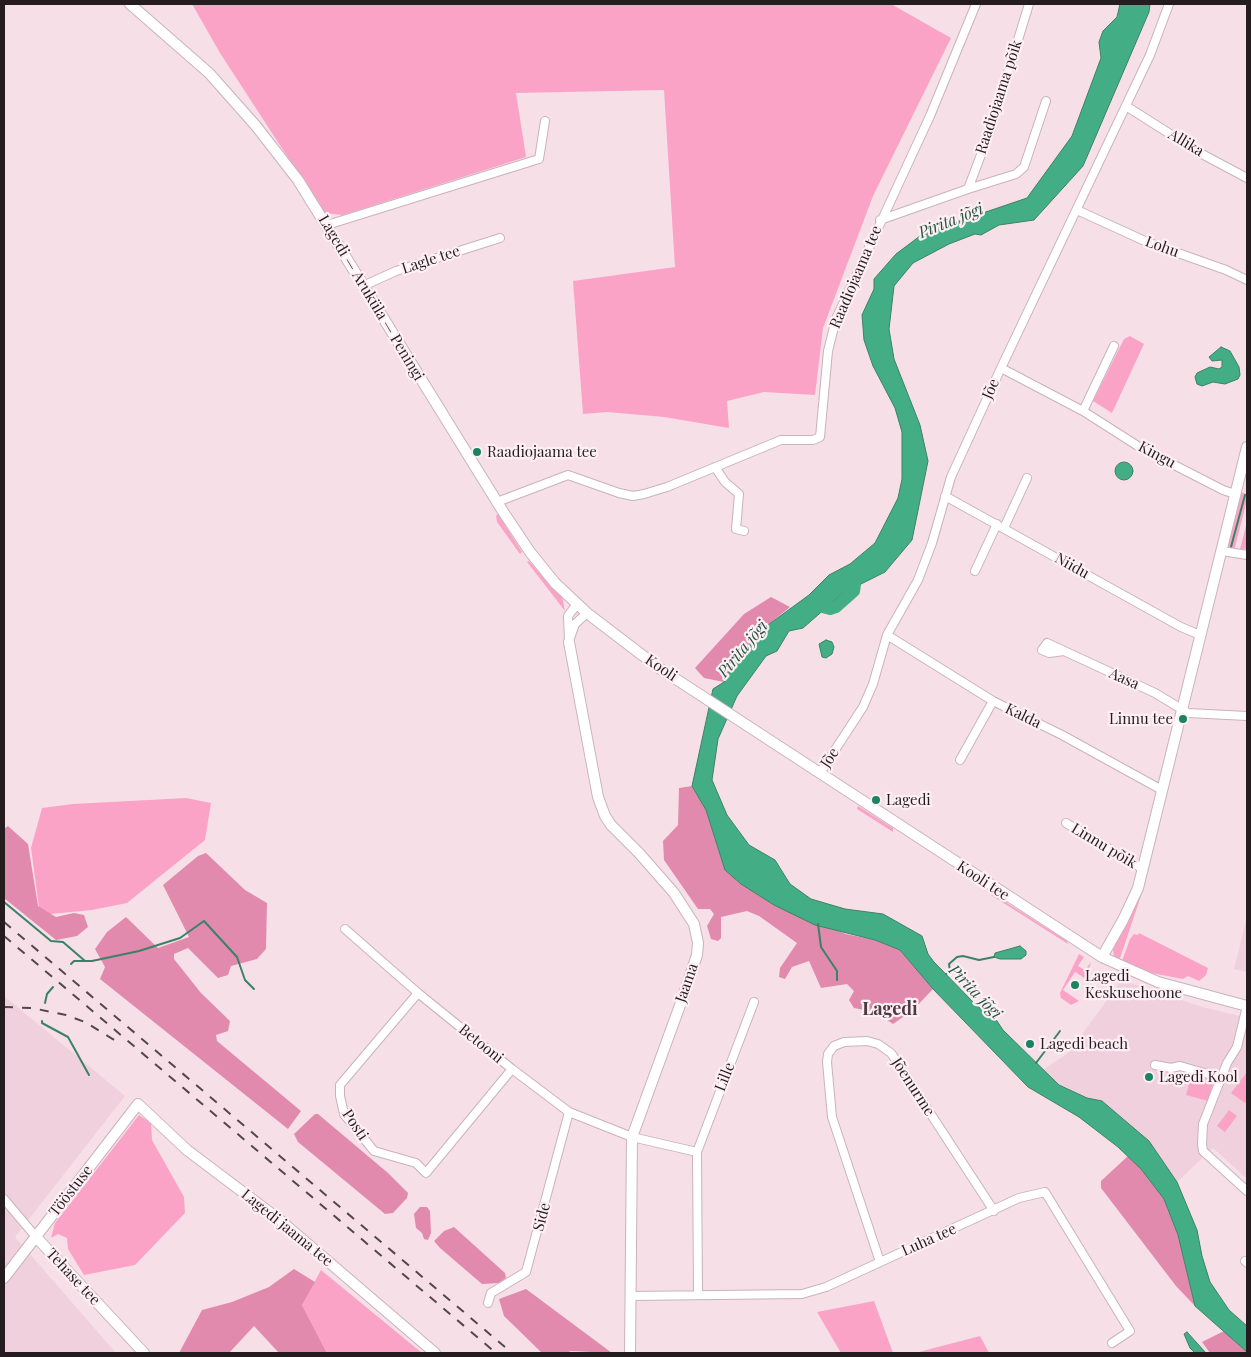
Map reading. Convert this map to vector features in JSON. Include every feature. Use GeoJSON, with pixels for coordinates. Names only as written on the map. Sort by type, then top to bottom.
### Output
{"type":"FeatureCollection","features":[{"type":"Feature","properties":{"kind":"street","name":"Lagedi — Aruküla — Peningi"},"geometry":{"type":"LineString","coordinates":[[130,4],[208,73],[256,126],[298,180],[496,502],[530,552],[556,583],[587,614]]}},
{"type":"Feature","properties":{"kind":"street","name":"Raadiojaama tee"},"geometry":{"type":"LineString","coordinates":[[496,502],[568,475],[633,496],[667,487],[781,440],[813,440],[820,437],[828,351],[836,319],[880,220],[930,116],[976,4]]}},
{"type":"Feature","properties":{"kind":"street","name":"Raadiojaama põik"},"geometry":{"type":"LineString","coordinates":[[968,189],[990,131],[1029,4]]}},
{"type":"Feature","properties":{"kind":"street","name":"Jõe"},"geometry":{"type":"LineString","coordinates":[[820,774],[863,707],[873,684],[887,635],[918,580],[932,543],[951,477],[1000,368],[1078,210],[1150,55],[1169,4]]}},
{"type":"Feature","properties":{"kind":"street"},"geometry":{"type":"LineString","coordinates":[[880,220],[1016,174],[1024,167],[1046,101]]}},
{"type":"Feature","properties":{"kind":"street","name":"Allika"},"geometry":{"type":"LineString","coordinates":[[1126,106],[1200,153],[1247,178]]}},
{"type":"Feature","properties":{"kind":"street"},"geometry":{"type":"LineString","coordinates":[[327,225],[538,159],[545,121]]}},
{"type":"Feature","properties":{"kind":"street","name":"Lohu"},"geometry":{"type":"LineString","coordinates":[[1078,210],[1148,242],[1226,270],[1247,280]]}},
{"type":"Feature","properties":{"kind":"street","name":"Lagle tee"},"geometry":{"type":"LineString","coordinates":[[363,286],[396,271],[500,238]]}},
{"type":"Feature","properties":{"kind":"street"},"geometry":{"type":"LineString","coordinates":[[1083,411],[1114,346]]}},
{"type":"Feature","properties":{"kind":"street","name":"Kingu"},"geometry":{"type":"LineString","coordinates":[[1000,368],[1083,411],[1141,448],[1222,490],[1235,494]]}},
{"type":"Feature","properties":{"kind":"street"},"geometry":{"type":"LineString","coordinates":[[1102,957],[1123,920],[1138,888],[1247,447]]}},
{"type":"Feature","properties":{"kind":"street"},"geometry":{"type":"LineString","coordinates":[[715,467],[726,482],[739,494],[736,529],[744,531]]}},
{"type":"Feature","properties":{"kind":"street"},"geometry":{"type":"LineString","coordinates":[[974,572],[1027,478]]}},
{"type":"Feature","properties":{"kind":"street","name":"Niidu"},"geometry":{"type":"LineString","coordinates":[[945,496],[1182,627],[1200,635]]}},
{"type":"Feature","properties":{"kind":"street"},"geometry":{"type":"LineString","coordinates":[[1222,551],[1247,555]]}},
{"type":"Feature","properties":{"kind":"street","name":"Jaama"},"geometry":{"type":"LineString","coordinates":[[577,604],[568,616],[569,642],[598,797],[611,825],[640,853],[674,893],[694,924],[698,943],[697,955],[683,997],[657,1062],[632,1137],[630,1353]]}},
{"type":"Feature","properties":{"kind":"street"},"geometry":{"type":"LineString","coordinates":[[569,642],[575,624],[587,614]]}},
{"type":"Feature","properties":{"kind":"street","name":"Kooli"},"geometry":{"type":"LineString","coordinates":[[587,614],[659,668],[737,719]]}},
{"type":"Feature","properties":{"kind":"street","name":"Kalda"},"geometry":{"type":"LineString","coordinates":[[887,635],[993,701],[1062,735],[1162,790]]}},
{"type":"Feature","properties":{"kind":"street","name":"Aasa"},"geometry":{"type":"LineString","coordinates":[[1064,652],[1155,693],[1182,711]]}},
{"type":"Feature","properties":{"kind":"street"},"geometry":{"type":"LineString","coordinates":[[960,760],[993,701]]}},
{"type":"Feature","properties":{"kind":"street"},"geometry":{"type":"LineString","coordinates":[[1182,711],[1194,714],[1247,716]]}},
{"type":"Feature","properties":{"kind":"street","name":"Kooli tee"},"geometry":{"type":"LineString","coordinates":[[737,719],[1102,957],[1158,982],[1247,1006]]}},
{"type":"Feature","properties":{"kind":"street","name":"Linnu põik"},"geometry":{"type":"LineString","coordinates":[[1066,823],[1143,869]]}},
{"type":"Feature","properties":{"kind":"street","name":"Betooni"},"geometry":{"type":"LineString","coordinates":[[344,929],[418,993],[512,1069],[569,1112],[632,1137]]}},
{"type":"Feature","properties":{"kind":"street","name":"Posti"},"geometry":{"type":"LineString","coordinates":[[418,993],[340,1085],[340,1096],[344,1114],[374,1151],[416,1163],[426,1173],[512,1069]]}},
{"type":"Feature","properties":{"kind":"street","name":"Lille"},"geometry":{"type":"LineString","coordinates":[[698,1294],[697,1152],[754,1002]]}},
{"type":"Feature","properties":{"kind":"street"},"geometry":{"type":"LineString","coordinates":[[1247,1006],[1236,1048],[1227,1063],[1204,1124],[1203,1151],[1247,1191]]}},
{"type":"Feature","properties":{"kind":"street","name":"Jõenurme"},"geometry":{"type":"LineString","coordinates":[[880,1262],[832,1118],[828,1054],[834,1046],[844,1042],[867,1041],[878,1044],[891,1053],[994,1211]]}},
{"type":"Feature","properties":{"kind":"street"},"geometry":{"type":"LineString","coordinates":[[1155,1065],[1171,1068],[1180,1066],[1222,1078]]}},
{"type":"Feature","properties":{"kind":"street","name":"Tööstuse"},"geometry":{"type":"LineString","coordinates":[[4,1278],[138,1104]]}},
{"type":"Feature","properties":{"kind":"street","name":"Lagedi jaama tee"},"geometry":{"type":"LineString","coordinates":[[138,1104],[187,1150],[282,1221],[435,1353]]}},
{"type":"Feature","properties":{"kind":"street","name":"Side"},"geometry":{"type":"LineString","coordinates":[[488,1303],[492,1293],[526,1272],[569,1112]]}},
{"type":"Feature","properties":{"kind":"street"},"geometry":{"type":"LineString","coordinates":[[632,1137],[697,1152]]}},
{"type":"Feature","properties":{"kind":"street","name":"Luha tee"},"geometry":{"type":"LineString","coordinates":[[630,1296],[802,1294],[826,1286],[1020,1198],[1045,1192],[1130,1331],[1112,1343]]}},
{"type":"Feature","properties":{"kind":"street","name":"Tehase tee"},"geometry":{"type":"LineString","coordinates":[[4,1199],[36,1237],[144,1353]]}},
{"type":"Feature","properties":{"kind":"shaded area"},"geometry":{"type":"Polygon","coordinates":[[[192,4],[891,4],[951,38],[873,196],[823,328],[815,395],[764,392],[727,401],[729,428],[664,417],[607,412],[583,414],[573,281],[675,267],[664,90],[516,93],[526,157],[343,215],[324,213],[220,53],[192,4]]]}},
{"type":"Feature","properties":{"kind":"shaded area"},"geometry":{"type":"Polygon","coordinates":[[[1120,4],[1150,4],[1149,12],[1083,166],[1034,220],[999,225],[981,235],[975,234],[949,244],[913,263],[894,286],[889,329],[894,359],[920,425],[928,461],[912,540],[885,572],[843,593],[803,628],[789,631],[777,651],[766,656],[737,696],[718,739],[712,780],[727,815],[749,845],[775,860],[790,884],[811,899],[845,909],[883,914],[922,936],[928,954],[934,962],[977,1006],[995,1018],[1003,1030],[1059,1085],[1087,1098],[1102,1101],[1149,1141],[1177,1182],[1197,1230],[1210,1282],[1229,1310],[1247,1326],[1247,1352],[1195,1306],[1178,1235],[1164,1199],[1141,1169],[1118,1147],[1079,1117],[1028,1087],[933,989],[900,950],[875,940],[815,925],[774,905],[741,884],[725,870],[706,810],[692,786],[713,689],[724,682],[733,664],[768,625],[809,595],[829,575],[850,564],[875,543],[898,498],[902,479],[902,432],[895,408],[873,366],[864,340],[862,315],[874,289],[874,279],[896,254],[924,233],[1027,198],[1072,136],[1101,58],[1099,42],[1103,31],[1117,17],[1120,4]]]}},
{"type":"Feature","properties":{"kind":"shaded area"},"geometry":{"type":"Polygon","coordinates":[[[1130,336],[1144,344],[1112,413],[1093,401],[1124,339],[1130,336]]]}},
{"type":"Feature","properties":{"kind":"shaded area"},"geometry":{"type":"Polygon","coordinates":[[[1221,347],[1230,351],[1239,367],[1240,375],[1238,379],[1225,384],[1213,382],[1202,386],[1197,384],[1195,377],[1197,373],[1210,367],[1219,369],[1222,367],[1222,360],[1212,361],[1209,357],[1221,347]]]}},
{"type":"Feature","properties":{"kind":"shaded area"},"geometry":{"type":"Polygon","coordinates":[[[1120,462],[1128,462],[1133,467],[1131,478],[1120,480],[1115,475],[1115,467],[1120,462]]]}},
{"type":"Feature","properties":{"kind":"shaded area"},"geometry":{"type":"Polygon","coordinates":[[[1240,492],[1247,494],[1247,500],[1234,551],[1227,545],[1240,492]]]}},
{"type":"Feature","properties":{"kind":"shaded area"},"geometry":{"type":"Polygon","coordinates":[[[498,514],[522,552],[520,554],[497,522],[496,516],[498,514]]]}},
{"type":"Feature","properties":{"kind":"shaded area"},"geometry":{"type":"Polygon","coordinates":[[[1247,522],[1247,549],[1240,549],[1247,522]]]}},
{"type":"Feature","properties":{"kind":"shaded area"},"geometry":{"type":"Polygon","coordinates":[[[529,561],[562,597],[565,611],[527,562],[529,561]]]}},
{"type":"Feature","properties":{"kind":"shaded area"},"geometry":{"type":"Polygon","coordinates":[[[771,597],[790,607],[768,625],[733,664],[724,682],[704,678],[695,668],[744,614],[771,597]]]}},
{"type":"Feature","properties":{"kind":"shaded area"},"geometry":{"type":"Polygon","coordinates":[[[826,640],[832,642],[834,647],[832,654],[826,658],[822,657],[819,644],[826,640]]]}},
{"type":"Feature","properties":{"kind":"shaded area"},"geometry":{"type":"Polygon","coordinates":[[[692,786],[706,810],[725,870],[741,884],[774,905],[846,934],[875,940],[900,950],[933,989],[913,1010],[893,1024],[875,1012],[854,1008],[849,1000],[854,991],[847,984],[821,988],[809,961],[792,967],[785,979],[779,977],[780,968],[797,943],[759,916],[747,911],[721,917],[721,938],[718,941],[711,939],[707,926],[714,914],[710,909],[698,909],[664,860],[663,841],[678,825],[679,788],[692,786]]]}},
{"type":"Feature","properties":{"kind":"shaded area"},"geometry":{"type":"Polygon","coordinates":[[[186,798],[211,803],[205,840],[127,903],[92,910],[40,915],[31,848],[42,808],[73,804],[186,798]]]}},
{"type":"Feature","properties":{"kind":"shaded area"},"geometry":{"type":"Polygon","coordinates":[[[858,806],[893,828],[893,832],[857,809],[858,806]]]}},
{"type":"Feature","properties":{"kind":"shaded area"},"geometry":{"type":"Polygon","coordinates":[[[8,826],[28,844],[38,906],[56,917],[74,913],[84,915],[88,927],[77,936],[56,940],[4,898],[4,829],[8,826]]]}},
{"type":"Feature","properties":{"kind":"shaded area"},"geometry":{"type":"Polygon","coordinates":[[[206,853],[245,890],[267,903],[266,949],[257,959],[231,966],[228,975],[218,978],[188,948],[174,954],[174,959],[201,993],[230,1021],[228,1031],[216,1035],[217,1041],[301,1111],[288,1129],[100,979],[105,967],[95,949],[107,932],[126,917],[158,948],[189,937],[163,885],[198,856],[206,853]]]}},
{"type":"Feature","properties":{"kind":"shaded area"},"geometry":{"type":"Polygon","coordinates":[[[1152,856],[1119,961],[1114,956],[1113,950],[1132,910],[1152,856]]]}},
{"type":"Feature","properties":{"kind":"shaded area"},"geometry":{"type":"Polygon","coordinates":[[[993,894],[1067,941],[1068,944],[991,895],[993,894]]]}},
{"type":"Feature","properties":{"kind":"shaded area"},"geometry":{"type":"Polygon","coordinates":[[[1247,917],[1247,972],[1234,969],[1247,917]]]}},
{"type":"Feature","properties":{"kind":"shaded area"},"geometry":{"type":"Polygon","coordinates":[[[1139,933],[1208,968],[1206,975],[1199,981],[1188,976],[1183,979],[1146,972],[1122,961],[1130,939],[1134,934],[1138,935],[1139,933]]]}},
{"type":"Feature","properties":{"kind":"shaded area"},"geometry":{"type":"Polygon","coordinates":[[[1020,946],[1026,951],[1026,955],[1021,959],[1000,959],[994,957],[995,953],[1020,946]]]}},
{"type":"Feature","properties":{"kind":"shaded area"},"geometry":{"type":"Polygon","coordinates":[[[1079,954],[1084,957],[1078,966],[1085,970],[1091,962],[1086,979],[1075,972],[1063,990],[1079,1001],[1071,1005],[1061,998],[1060,993],[1079,954]]]}},
{"type":"Feature","properties":{"kind":"shaded area","name":"Lagedi Kool"},"geometry":{"type":"Polygon","coordinates":[[[1122,980],[1199,1006],[1247,1018],[1247,1179],[1213,1148],[1177,1182],[1149,1141],[1124,1119],[1102,1101],[1087,1098],[1059,1085],[1044,1069],[1068,1053],[1122,980]]]}},
{"type":"Feature","properties":{"kind":"shaded area"},"geometry":{"type":"Polygon","coordinates":[[[4,996],[125,1096],[15,1237],[116,1353],[4,1353],[4,996]]]}},
{"type":"Feature","properties":{"kind":"shaded area"},"geometry":{"type":"Polygon","coordinates":[[[1247,1072],[1247,1100],[1245,1103],[1231,1093],[1247,1072]]]}},
{"type":"Feature","properties":{"kind":"shaded area"},"geometry":{"type":"Polygon","coordinates":[[[1191,1076],[1213,1083],[1208,1101],[1186,1095],[1191,1076]]]}},
{"type":"Feature","properties":{"kind":"shaded area"},"geometry":{"type":"Polygon","coordinates":[[[1229,1110],[1237,1116],[1225,1132],[1217,1126],[1229,1110]]]}},
{"type":"Feature","properties":{"kind":"shaded area"},"geometry":{"type":"Polygon","coordinates":[[[315,1114],[318,1114],[388,1173],[408,1193],[407,1198],[393,1213],[385,1214],[298,1142],[294,1134],[315,1114]]]}},
{"type":"Feature","properties":{"kind":"shaded area"},"geometry":{"type":"Polygon","coordinates":[[[139,1115],[151,1123],[152,1140],[184,1197],[185,1213],[135,1265],[84,1275],[68,1249],[67,1238],[58,1234],[51,1238],[55,1223],[139,1115]]]}},
{"type":"Feature","properties":{"kind":"shaded area"},"geometry":{"type":"Polygon","coordinates":[[[1128,1156],[1141,1169],[1164,1199],[1178,1235],[1195,1306],[1176,1286],[1101,1188],[1101,1181],[1128,1156]]]}},
{"type":"Feature","properties":{"kind":"shaded area"},"geometry":{"type":"Polygon","coordinates":[[[420,1207],[427,1207],[430,1211],[431,1233],[428,1240],[424,1239],[422,1233],[416,1228],[414,1214],[420,1207]]]}},
{"type":"Feature","properties":{"kind":"shaded area"},"geometry":{"type":"Polygon","coordinates":[[[454,1227],[505,1273],[506,1278],[499,1283],[482,1284],[440,1248],[434,1241],[444,1231],[454,1227]]]}},
{"type":"Feature","properties":{"kind":"shaded area"},"geometry":{"type":"Polygon","coordinates":[[[294,1269],[315,1282],[302,1305],[327,1353],[279,1353],[254,1326],[229,1353],[179,1353],[202,1310],[232,1302],[269,1287],[294,1269]]]}},
{"type":"Feature","properties":{"kind":"shaded area"},"geometry":{"type":"Polygon","coordinates":[[[321,1270],[422,1353],[327,1353],[302,1305],[321,1270]]]}},
{"type":"Feature","properties":{"kind":"shaded area"},"geometry":{"type":"Polygon","coordinates":[[[526,1289],[612,1353],[571,1351],[566,1353],[542,1353],[504,1316],[499,1299],[526,1289]]]}},
{"type":"Feature","properties":{"kind":"shaded area"},"geometry":{"type":"Polygon","coordinates":[[[874,1301],[893,1353],[841,1353],[817,1312],[874,1301]]]}},
{"type":"Feature","properties":{"kind":"shaded area"},"geometry":{"type":"Polygon","coordinates":[[[1224,1331],[1247,1353],[1210,1353],[1202,1342],[1224,1331]]]}},
{"type":"Feature","properties":{"kind":"shaded area"},"geometry":{"type":"Polygon","coordinates":[[[1187,1332],[1206,1353],[1195,1353],[1190,1348],[1184,1334],[1187,1332]]]}},
{"type":"Feature","properties":{"kind":"shaded area"},"geometry":{"type":"Polygon","coordinates":[[[980,1336],[989,1353],[915,1353],[980,1336]]]}},
{"type":"Feature","properties":{"kind":"waterway"},"geometry":{"type":"LineString","coordinates":[[1231,547],[1245,495]]}},
{"type":"Feature","properties":{"kind":"waterway","name":"Pirita jõgi"},"geometry":{"type":"LineString","coordinates":[[812,604],[830,609],[836,607],[854,591],[857,571]]}},
{"type":"Feature","properties":{"kind":"waterway"},"geometry":{"type":"LineString","coordinates":[[4,902],[51,941],[63,942],[85,961]]}},
{"type":"Feature","properties":{"kind":"waterway"},"geometry":{"type":"LineString","coordinates":[[71,964],[74,961],[92,961],[139,951],[180,938],[204,921],[237,957],[245,980],[254,989]]}},
{"type":"Feature","properties":{"kind":"waterway"},"geometry":{"type":"LineString","coordinates":[[818,924],[821,947],[837,971],[837,980]]}},
{"type":"Feature","properties":{"kind":"waterway"},"geometry":{"type":"LineString","coordinates":[[946,974],[950,971],[949,964],[957,957],[963,956],[979,960],[994,957]]}},
{"type":"Feature","properties":{"kind":"waterway"},"geometry":{"type":"LineString","coordinates":[[45,1003],[47,994],[53,987]]}},
{"type":"Feature","properties":{"kind":"waterway"},"geometry":{"type":"LineString","coordinates":[[42,1021],[42,1023],[68,1037],[89,1075]]}},
{"type":"Feature","properties":{"kind":"waterway"},"geometry":{"type":"LineString","coordinates":[[1036,1063],[1060,1031]]}},
{"type":"Feature","properties":{"kind":"railway"},"geometry":{"type":"LineString","coordinates":[[4,922],[512,1353]]}},
{"type":"Feature","properties":{"kind":"railway"},"geometry":{"type":"LineString","coordinates":[[4,936],[496,1353]]}},
{"type":"Feature","properties":{"kind":"railway"},"geometry":{"type":"LineString","coordinates":[[4,1007],[32,1008],[66,1015],[85,1022],[116,1041]]}},
{"type":"Feature","properties":{"kind":"place","name":"Raadiojaama tee"},"geometry":{"type":"Point","coordinates":[477,452]}},
{"type":"Feature","properties":{"kind":"place","name":"Linnu tee"},"geometry":{"type":"Point","coordinates":[1183,719]}},
{"type":"Feature","properties":{"kind":"place","name":"Lagedi"},"geometry":{"type":"Point","coordinates":[876,800]}},
{"type":"Feature","properties":{"kind":"place","name":"Lagedi Keskusehoone"},"geometry":{"type":"Point","coordinates":[1075,985]}},
{"type":"Feature","properties":{"kind":"place","name":"Lagedi beach"},"geometry":{"type":"Point","coordinates":[1030,1044]}},
{"type":"Feature","properties":{"kind":"place","name":"Lagedi Kool"},"geometry":{"type":"Point","coordinates":[1149,1077]}},
{"type":"Feature","properties":{"kind":"district","name":"Lagedi"},"geometry":{"type":"Point","coordinates":[890,1009]}}]}
